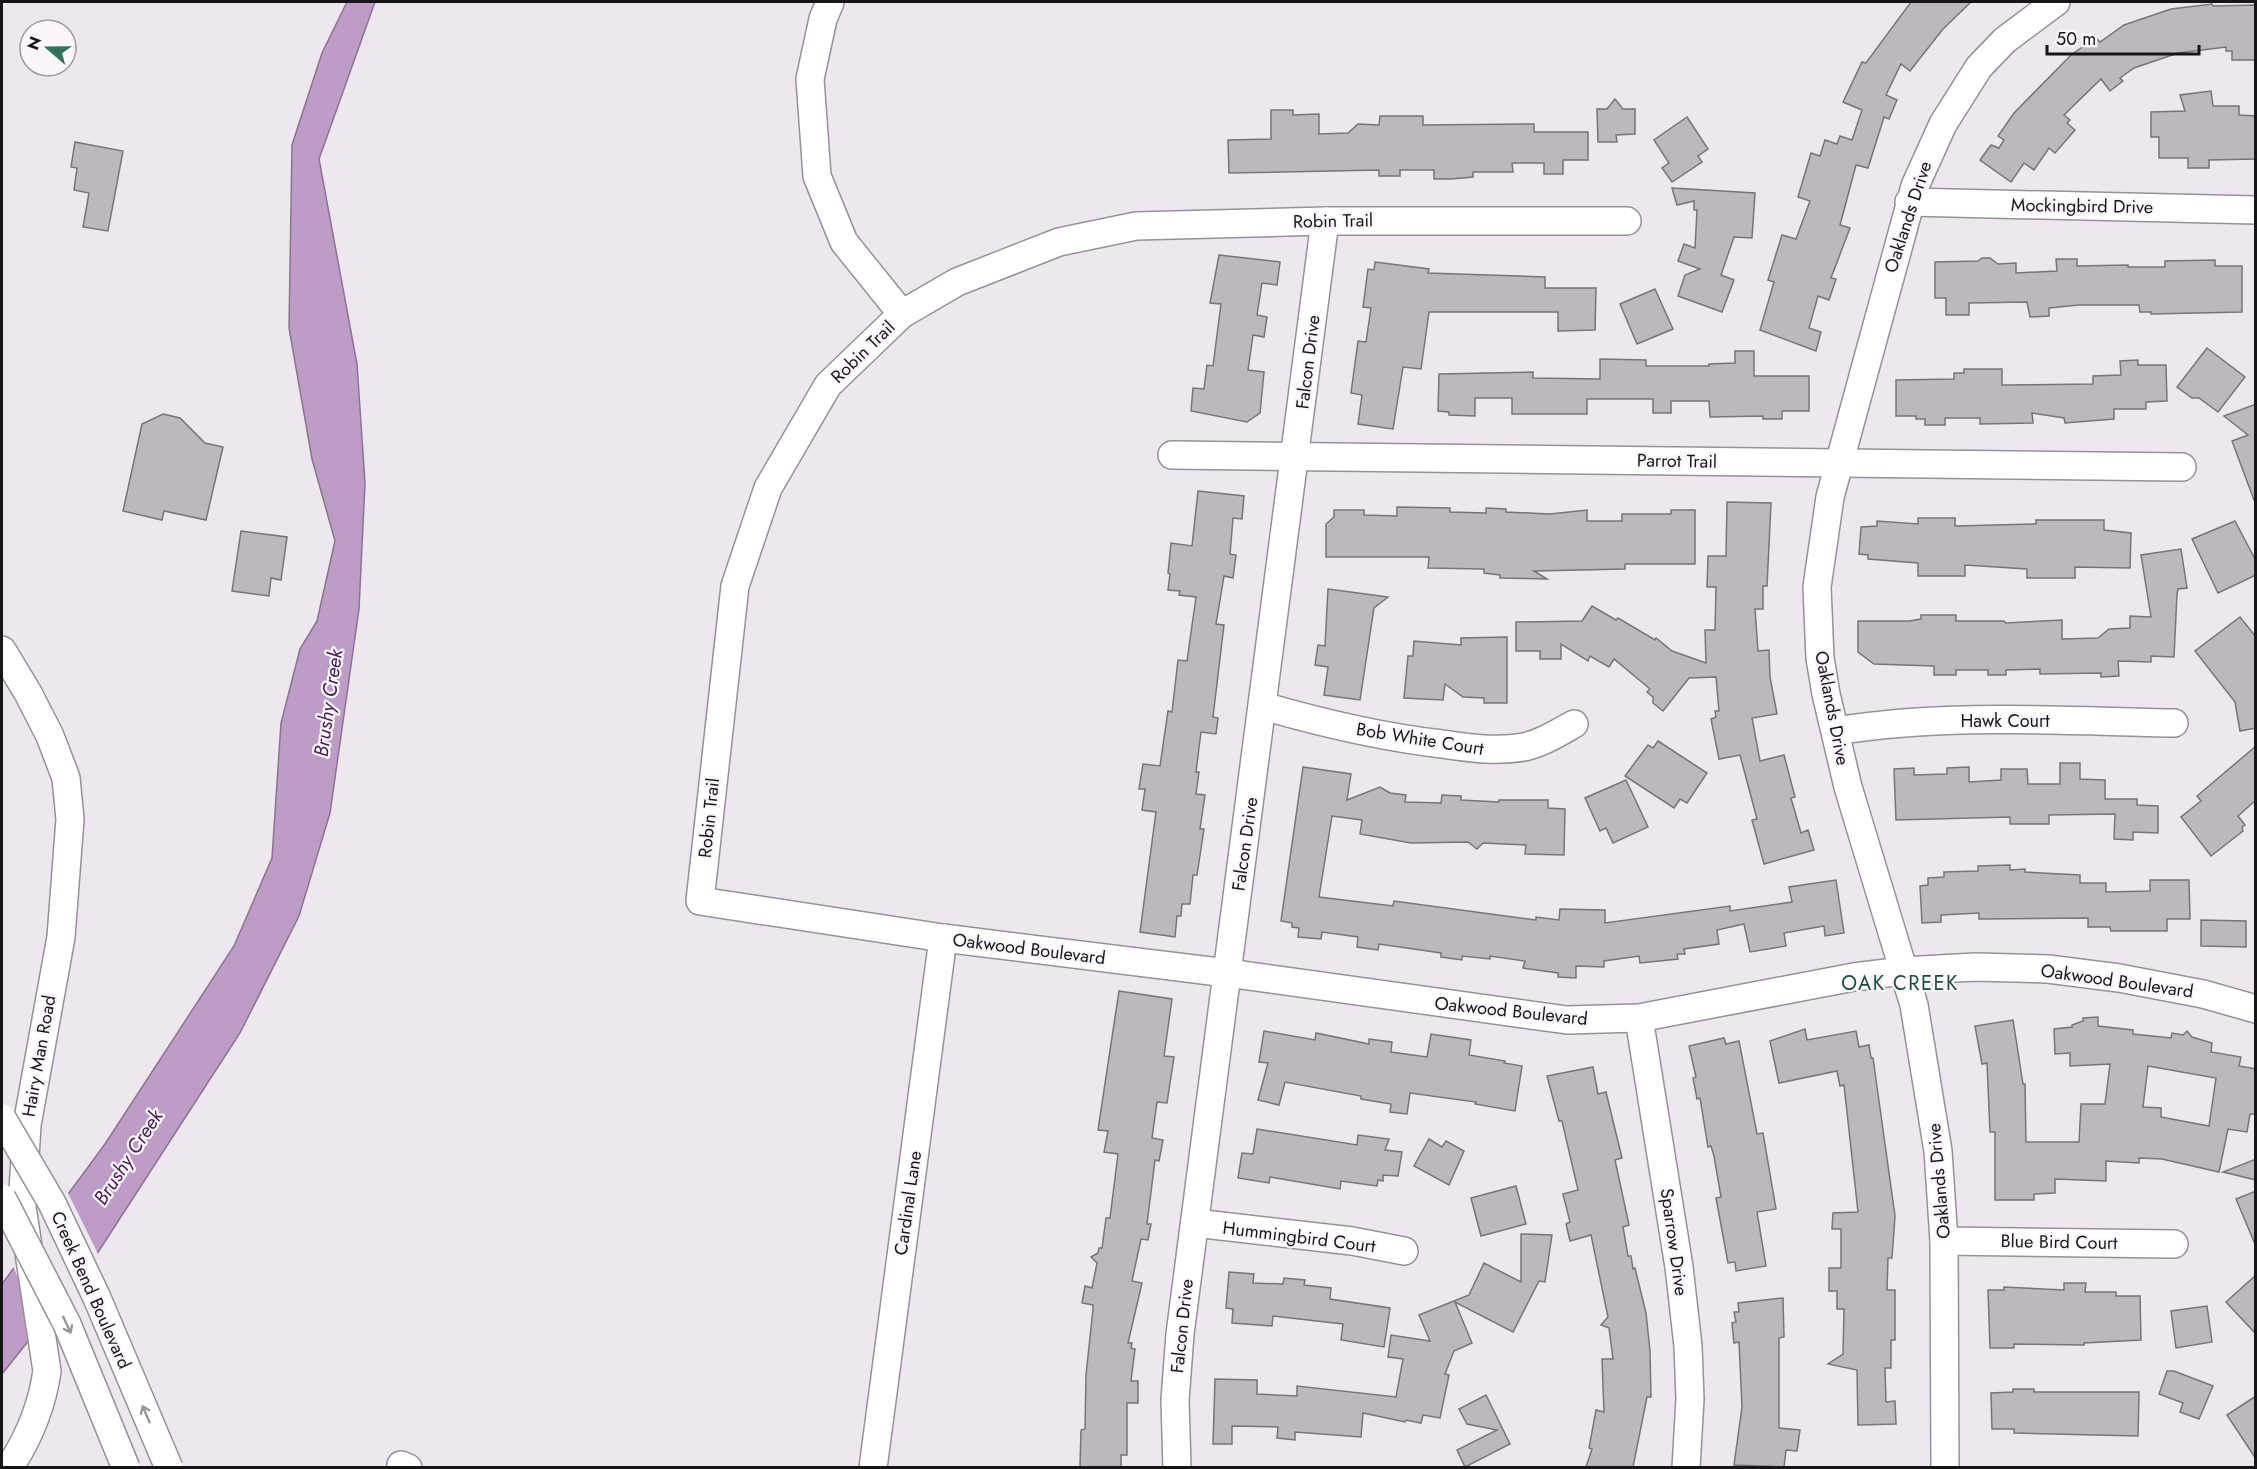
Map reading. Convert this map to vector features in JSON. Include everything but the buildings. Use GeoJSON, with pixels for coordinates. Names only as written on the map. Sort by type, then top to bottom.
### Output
{"type":"FeatureCollection","features":[{"type":"Feature","properties":{"kind":"street"},"geometry":{"type":"LineString","coordinates":[[830,2],[823,19],[810,79],[817,176],[844,242],[902,314]]}},
{"type":"Feature","properties":{"kind":"street","name":"Oaklands Drive"},"geometry":{"type":"LineString","coordinates":[[1945,1467],[1944,1241],[1938,1151],[1914,1005],[1848,787],[1820,658],[1817,587],[1830,496],[1910,202],[1943,124],[1979,67],[2019,28],[2056,2]]}},
{"type":"Feature","properties":{"kind":"street","name":"Mockingbird Drive"},"geometry":{"type":"LineString","coordinates":[[1910,202],[2256,210]]}},
{"type":"Feature","properties":{"kind":"street","name":"Robin Trail"},"geometry":{"type":"LineString","coordinates":[[943,938],[700,901],[735,586],[768,488],[828,385],[902,314],[957,282],[1059,242],[1136,226],[1325,221],[1627,221]]}},
{"type":"Feature","properties":{"kind":"street","name":"Falcon Drive"},"geometry":{"type":"LineString","coordinates":[[1177,1467],[1174,1432],[1178,1356],[1325,221]]}},
{"type":"Feature","properties":{"kind":"street","name":"Parrot Trail"},"geometry":{"type":"LineString","coordinates":[[1172,455],[2181,467]]}},
{"type":"Feature","properties":{"kind":"street","name":"Hairy Man Road"},"geometry":{"type":"LineString","coordinates":[[2,650],[50,736],[66,778],[70,819],[61,937],[31,1099],[22,1207],[47,1371],[43,1397],[32,1427],[9,1467]]}},
{"type":"Feature","properties":{"kind":"street","name":"Bob White Court"},"geometry":{"type":"LineString","coordinates":[[1263,706],[1315,721],[1401,739],[1486,750],[1525,747],[1550,738],[1574,724]]}},
{"type":"Feature","properties":{"kind":"street","name":"Hawk Court"},"geometry":{"type":"LineString","coordinates":[[1836,731],[1921,722],[2024,720],[2174,723]]}},
{"type":"Feature","properties":{"kind":"street","name":"Oakwood Boulevard"},"geometry":{"type":"LineString","coordinates":[[943,938],[1227,973],[1567,1020],[1639,1018],[1854,977],[1903,971],[1975,967],[2048,969],[2130,980],[2203,994],[2256,1009]]}},
{"type":"Feature","properties":{"kind":"street","name":"Cardinal Lane"},"geometry":{"type":"LineString","coordinates":[[873,1467],[943,938]]}},
{"type":"Feature","properties":{"kind":"street","name":"Sparrow Drive"},"geometry":{"type":"LineString","coordinates":[[1639,1018],[1679,1267],[1688,1346],[1690,1399],[1686,1467]]}},
{"type":"Feature","properties":{"kind":"street","name":"Creek Bend Boulevard"},"geometry":{"type":"LineString","coordinates":[[2,1118],[52,1203],[98,1298],[169,1467]]}},
{"type":"Feature","properties":{"kind":"street","name":"Creek Bend Boulevard"},"geometry":{"type":"LineString","coordinates":[[2,1198],[67,1324],[126,1467]]}},
{"type":"Feature","properties":{"kind":"street","name":"Hummingbird Court"},"geometry":{"type":"LineString","coordinates":[[1195,1223],[1352,1241],[1404,1251]]}},
{"type":"Feature","properties":{"kind":"street","name":"Blue Bird Court"},"geometry":{"type":"LineString","coordinates":[[1944,1241],[2174,1244]]}},
{"type":"Feature","properties":{"kind":"water","name":"Brushy Creek"},"geometry":{"type":"Polygon","coordinates":[[[347,2],[375,2],[319,159],[357,364],[365,483],[359,609],[330,813],[299,916],[240,1033],[93,1260],[2,1374],[2,1284],[105,1144],[234,946],[272,858],[281,723],[300,649],[317,621],[335,541],[312,459],[289,328],[292,145],[322,53],[347,2]]]}},
{"type":"Feature","properties":{"kind":"pier"},"geometry":{"type":"Polygon","coordinates":[[[67,1191],[99,1256],[41,1329],[12,1264],[67,1191]]]}},
{"type":"Feature","properties":{"kind":"district","name":"OAK CREEK"},"geometry":{"type":"Point","coordinates":[1900,983]}}]}
